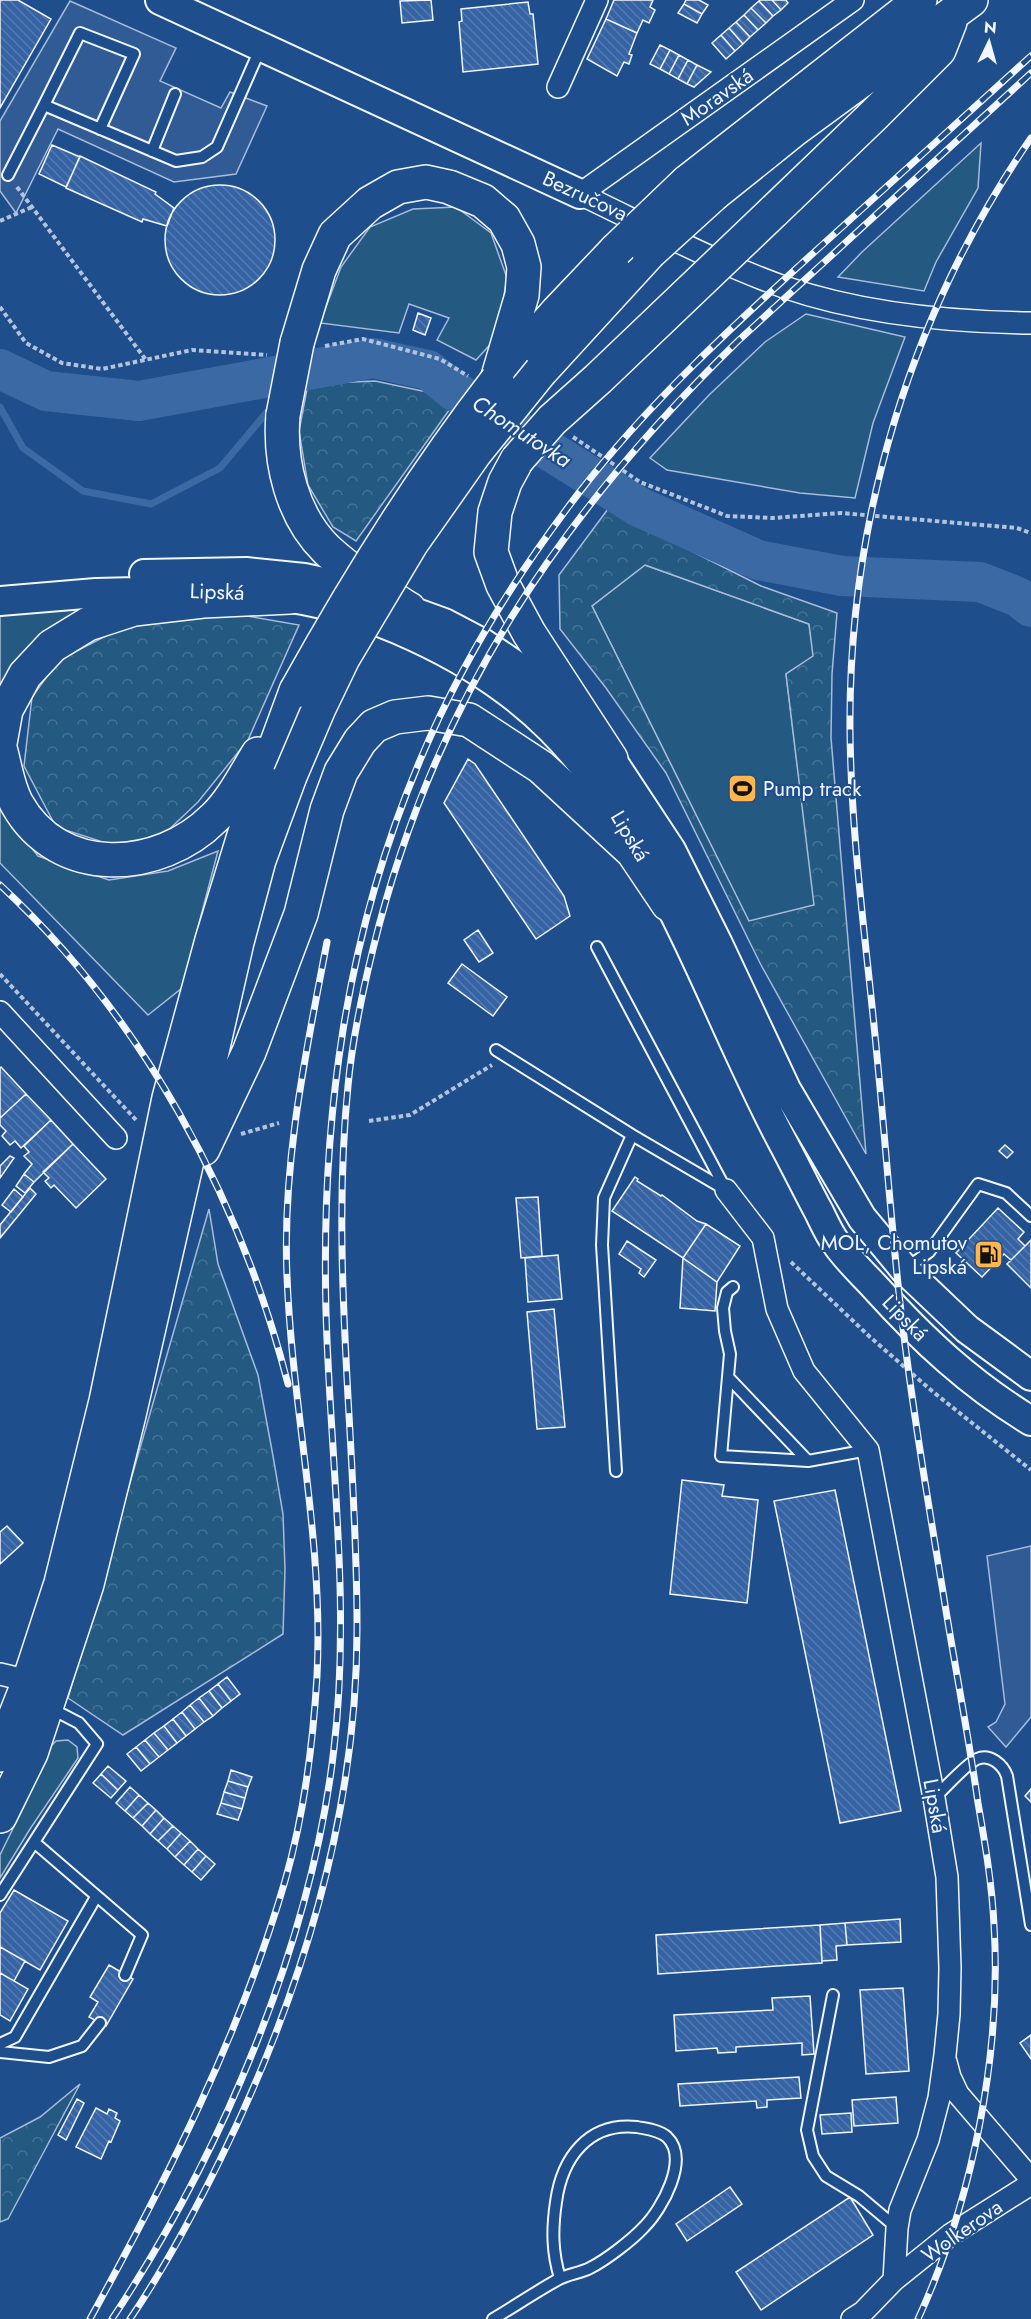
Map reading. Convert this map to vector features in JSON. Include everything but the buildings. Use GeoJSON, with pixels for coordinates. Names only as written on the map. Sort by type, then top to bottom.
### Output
{"type":"FeatureCollection","features":[{"type":"Feature","properties":{"kind":"highway"},"geometry":{"type":"LineString","coordinates":[[0,1816],[32,1753],[25,1687],[87,1584],[129,1415],[237,942],[259,860],[290,776],[343,658],[411,544],[475,453],[542,371],[650,253],[701,188],[776,110],[920,0]]}},
{"type":"Feature","properties":{"kind":"highway"},"geometry":{"type":"LineString","coordinates":[[290,597],[203,601],[134,609],[88,624],[52,646],[25,675],[6,710],[0,746],[17,804],[35,827],[57,846],[86,857],[115,861],[153,855],[181,843],[214,818],[243,779],[398,518],[459,429],[497,380],[558,311],[616,250],[701,188],[795,129],[962,7]]}},
{"type":"Feature","properties":{"kind":"highway"},"geometry":{"type":"LineString","coordinates":[[611,759],[529,633],[503,585],[490,552],[495,512],[505,482],[517,460],[552,420],[773,212],[939,50],[962,7]]}},
{"type":"Feature","properties":{"kind":"highway"},"geometry":{"type":"LineString","coordinates":[[409,609],[365,580],[326,549],[298,511],[286,469],[281,439],[282,414],[297,343],[319,270],[335,235],[370,203],[398,187],[426,182],[449,187],[483,201],[504,219],[519,244],[524,267],[522,295],[497,380]]}},
{"type":"Feature","properties":{"kind":"highway"},"geometry":{"type":"LineString","coordinates":[[0,1755],[61,1582],[106,1401],[172,1087],[212,940],[250,816],[296,691]]}},
{"type":"Feature","properties":{"kind":"highway"},"geometry":{"type":"LineString","coordinates":[[165,1255],[208,1136],[249,1052],[302,914],[327,810],[341,772],[360,741],[374,726],[395,717],[428,713],[469,720],[541,767],[591,813],[633,852],[668,904]]}},
{"type":"Feature","properties":{"kind":"main road","name":"Bezručova"},"geometry":{"type":"LineString","coordinates":[[160,0],[580,194]]}},
{"type":"Feature","properties":{"kind":"main road","name":"Lipská"},"geometry":{"type":"LineString","coordinates":[[0,585],[177,573],[246,572],[304,578],[345,587],[444,623],[484,644],[524,670],[566,708],[611,759],[671,850],[792,1099],[862,1218],[905,1269],[967,1329],[1031,1376]]}},
{"type":"Feature","properties":{"kind":"main road","name":"Lipská"},"geometry":{"type":"LineString","coordinates":[[0,602],[96,593],[195,590],[290,597],[336,606],[383,622],[472,666],[511,694],[552,730],[597,784],[628,829],[668,904],[765,1108],[835,1243],[915,1331],[958,1370],[1031,1421]]}},
{"type":"Feature","properties":{"kind":"street"},"geometry":{"type":"LineString","coordinates":[[558,87],[597,0]]}},
{"type":"Feature","properties":{"kind":"street","name":"Moravská"},"geometry":{"type":"LineString","coordinates":[[580,194],[853,0]]}},
{"type":"Feature","properties":{"kind":"street","name":"Bezručova"},"geometry":{"type":"LineString","coordinates":[[580,194],[743,272],[786,287],[888,311],[949,319],[1031,323]]}},
{"type":"Feature","properties":{"kind":"street"},"geometry":{"type":"LineString","coordinates":[[0,1011],[116,1138]]}},
{"type":"Feature","properties":{"kind":"street","name":"Lipská"},"geometry":{"type":"LineString","coordinates":[[726,1190],[763,1238],[777,1309],[804,1371],[868,1450],[947,1877],[951,1929],[949,2014],[945,2055],[939,2098],[928,2140],[900,2210],[894,2280]]}},
{"type":"Feature","properties":{"kind":"street"},"geometry":{"type":"LineString","coordinates":[[945,2055],[950,2078],[958,2094],[1030,2186]]}},
{"type":"Feature","properties":{"kind":"street","name":"Wolkerova"},"geometry":{"type":"LineString","coordinates":[[852,2319],[863,2312],[894,2280],[950,2235],[1030,2186]]}},
{"type":"Feature","properties":{"kind":"lane"},"geometry":{"type":"LineString","coordinates":[[8,174],[80,33],[134,54],[100,129]]}},
{"type":"Feature","properties":{"kind":"lane"},"geometry":{"type":"LineString","coordinates":[[44,105],[176,161],[202,157],[217,147],[261,47]]}},
{"type":"Feature","properties":{"kind":"lane"},"geometry":{"type":"LineString","coordinates":[[152,151],[175,94]]}},
{"type":"Feature","properties":{"kind":"lane"},"geometry":{"type":"LineString","coordinates":[[597,947],[726,1190]]}},
{"type":"Feature","properties":{"kind":"lane"},"geometry":{"type":"LineString","coordinates":[[496,1050],[632,1136],[726,1190]]}},
{"type":"Feature","properties":{"kind":"lane"},"geometry":{"type":"LineString","coordinates":[[616,1471],[602,1245],[603,1210],[604,1198],[632,1136]]}},
{"type":"Feature","properties":{"kind":"lane"},"geometry":{"type":"LineString","coordinates":[[905,1269],[930,1252],[978,1184],[1006,1193],[1031,1216]]}},
{"type":"Feature","properties":{"kind":"lane"},"geometry":{"type":"LineString","coordinates":[[733,1287],[728,1292],[723,1308],[730,1354],[721,1456],[808,1461],[868,1450]]}},
{"type":"Feature","properties":{"kind":"lane"},"geometry":{"type":"LineString","coordinates":[[728,1377],[808,1461]]}},
{"type":"Feature","properties":{"kind":"lane"},"geometry":{"type":"LineString","coordinates":[[0,1894],[98,1744],[79,1723],[25,1687]]}},
{"type":"Feature","properties":{"kind":"lane"},"geometry":{"type":"LineString","coordinates":[[934,1798],[980,1758],[993,1760],[1001,1765],[1007,1776],[1031,1925]]}},
{"type":"Feature","properties":{"kind":"lane"},"geometry":{"type":"LineString","coordinates":[[34,1842],[142,1935],[125,1975]]}},
{"type":"Feature","properties":{"kind":"lane"},"geometry":{"type":"LineString","coordinates":[[0,2044],[15,2037],[96,1897]]}},
{"type":"Feature","properties":{"kind":"lane"},"geometry":{"type":"LineString","coordinates":[[832,1995],[807,2130],[813,2156],[826,2176],[858,2196],[897,2228]]}},
{"type":"Feature","properties":{"kind":"lane"},"geometry":{"type":"LineString","coordinates":[[0,2052],[49,2057],[82,2046],[100,2023]]}},
{"type":"Feature","properties":{"kind":"lane"},"geometry":{"type":"LineString","coordinates":[[493,2319],[560,2278],[592,2267],[645,2227],[672,2182],[675,2151],[668,2138],[649,2129],[632,2127],[606,2130],[590,2136],[577,2148],[560,2182],[554,2216],[552,2239],[554,2258],[560,2278]]}},
{"type":"Feature","properties":{"kind":"path"},"geometry":{"type":"LineString","coordinates":[[8,174],[146,360]]}},
{"type":"Feature","properties":{"kind":"path"},"geometry":{"type":"LineString","coordinates":[[0,221],[32,207]]}},
{"type":"Feature","properties":{"kind":"path"},"geometry":{"type":"LineString","coordinates":[[0,974],[136,1120]]}},
{"type":"Feature","properties":{"kind":"path"},"geometry":{"type":"LineString","coordinates":[[369,1122],[410,1115],[507,1056]]}},
{"type":"Feature","properties":{"kind":"path"},"geometry":{"type":"LineString","coordinates":[[240,1134],[279,1123]]}},
{"type":"Feature","properties":{"kind":"path"},"geometry":{"type":"LineString","coordinates":[[763,1238],[817,1285],[870,1337],[941,1398],[1031,1470]]}},
{"type":"Feature","properties":{"kind":"green space"},"geometry":{"type":"Polygon","coordinates":[[[981,143],[978,188],[936,262],[924,291],[838,277],[862,252],[981,143]]]}},
{"type":"Feature","properties":{"kind":"green space"},"geometry":{"type":"Polygon","coordinates":[[[456,207],[491,233],[507,278],[497,337],[476,360],[437,340],[449,318],[409,304],[399,333],[320,323],[341,267],[370,227],[413,209],[456,207]]]}},
{"type":"Feature","properties":{"kind":"green space"},"geometry":{"type":"Polygon","coordinates":[[[806,314],[905,337],[873,423],[855,498],[800,493],[667,470],[650,458],[709,395],[765,342],[806,314]]]}},
{"type":"Feature","properties":{"kind":"green space"},"geometry":{"type":"Polygon","coordinates":[[[375,381],[427,392],[452,406],[356,541],[333,527],[308,485],[299,431],[308,384],[375,381]]]}},
{"type":"Feature","properties":{"kind":"green space"},"geometry":{"type":"Polygon","coordinates":[[[608,509],[761,586],[837,613],[832,674],[831,738],[866,1154],[761,965],[666,773],[606,688],[560,629],[559,575],[608,509]],[[645,565],[592,606],[749,921],[814,905],[786,674],[813,656],[809,624],[645,565]]]}},
{"type":"Feature","properties":{"kind":"green space","name":"Pump track"},"geometry":{"type":"Polygon","coordinates":[[[645,565],[809,624],[814,656],[786,674],[815,905],[749,922],[592,606],[645,565]]]}},
{"type":"Feature","properties":{"kind":"green space"},"geometry":{"type":"Polygon","coordinates":[[[84,609],[0,695],[0,614],[84,609]]]}},
{"type":"Feature","properties":{"kind":"green space"},"geometry":{"type":"Polygon","coordinates":[[[236,614],[299,625],[248,740],[198,802],[160,838],[109,844],[56,827],[24,766],[32,697],[59,660],[135,621],[236,614]]]}},
{"type":"Feature","properties":{"kind":"green space"},"geometry":{"type":"Polygon","coordinates":[[[0,807],[38,856],[109,880],[168,871],[218,851],[182,988],[148,1015],[0,863],[0,807]]]}},
{"type":"Feature","properties":{"kind":"green space"},"geometry":{"type":"Polygon","coordinates":[[[209,1209],[218,1264],[258,1375],[273,1456],[283,1514],[285,1569],[283,1634],[123,1735],[68,1698],[209,1209]]]}},
{"type":"Feature","properties":{"kind":"green space"},"geometry":{"type":"Polygon","coordinates":[[[68,1740],[77,1747],[78,1758],[0,1878],[0,1855],[24,1806],[47,1750],[56,1741],[68,1740]]]}},
{"type":"Feature","properties":{"kind":"green space"},"geometry":{"type":"Polygon","coordinates":[[[80,2084],[8,2219],[0,2222],[0,2138],[40,2117],[80,2084]]]}},
{"type":"Feature","properties":{"kind":"shaded area"},"geometry":{"type":"Polygon","coordinates":[[[70,1],[176,48],[160,81],[221,108],[230,92],[267,106],[236,174],[174,182],[58,129],[16,213],[0,191],[0,121],[70,1]]]}},
{"type":"Feature","properties":{"kind":"shaded area"},"geometry":{"type":"Polygon","coordinates":[[[1031,1546],[1031,1717],[1006,1747],[988,1727],[996,1722],[1005,1704],[987,1556],[1031,1546]]]}},
{"type":"Feature","properties":{"kind":"waterway","name":"Chomutovka"},"geometry":{"type":"LineString","coordinates":[[0,369],[46,391],[139,401],[373,358],[428,370],[453,390],[639,507],[758,560],[842,576],[980,582],[1018,597],[1031,607]]}},
{"type":"Feature","properties":{"kind":"waterway"},"geometry":{"type":"LineString","coordinates":[[0,407],[23,448],[83,491],[151,504],[220,468],[272,406]]}},
{"type":"Feature","properties":{"kind":"railway"},"geometry":{"type":"LineString","coordinates":[[112,2319],[152,2256],[189,2189],[224,2119],[255,2046],[283,1972],[305,1897],[323,1822],[334,1748],[339,1694],[340,1639],[338,1530],[326,1312],[328,1169],[334,1099],[343,1029],[356,961],[373,893],[395,825],[421,758],[454,688],[491,621],[533,556],[605,460],[664,395],[725,334],[1031,56]]}},
{"type":"Feature","properties":{"kind":"railway"},"geometry":{"type":"LineString","coordinates":[[130,2319],[155,2281],[189,2221],[249,2097],[300,1967],[320,1900],[336,1832],[348,1764],[355,1694],[357,1624],[343,1288],[343,1153],[348,1086],[358,1018],[373,949],[399,859],[430,775],[468,694],[511,618],[560,545],[614,474],[674,406],[739,340],[1031,73]]}},
{"type":"Feature","properties":{"kind":"railway"},"geometry":{"type":"LineString","coordinates":[[918,2319],[954,2226],[979,2126],[988,2076],[993,2025],[994,1925],[986,1848],[925,1484],[900,1303],[853,812],[850,731],[852,652],[861,573],[875,496],[895,420],[920,346],[952,274],[989,205],[1031,138]]}},
{"type":"Feature","properties":{"kind":"railway"},"geometry":{"type":"LineString","coordinates":[[0,885],[51,936],[98,992],[141,1051],[179,1114],[213,1178],[243,1246],[268,1314],[288,1384]]}},
{"type":"Feature","properties":{"kind":"railway"},"geometry":{"type":"LineString","coordinates":[[90,2319],[174,2159],[224,2050],[267,1938],[292,1856],[302,1805],[315,1702],[318,1626],[312,1525],[290,1326],[286,1234],[297,1108],[327,942]]}},
{"type":"Feature","properties":{"kind":"place","name":"Pump track"},"geometry":{"type":"Point","coordinates":[742,789]}},
{"type":"Feature","properties":{"kind":"place","name":"MOL, Chomutov Lipská"},"geometry":{"type":"Point","coordinates":[988,1255]}}]}
